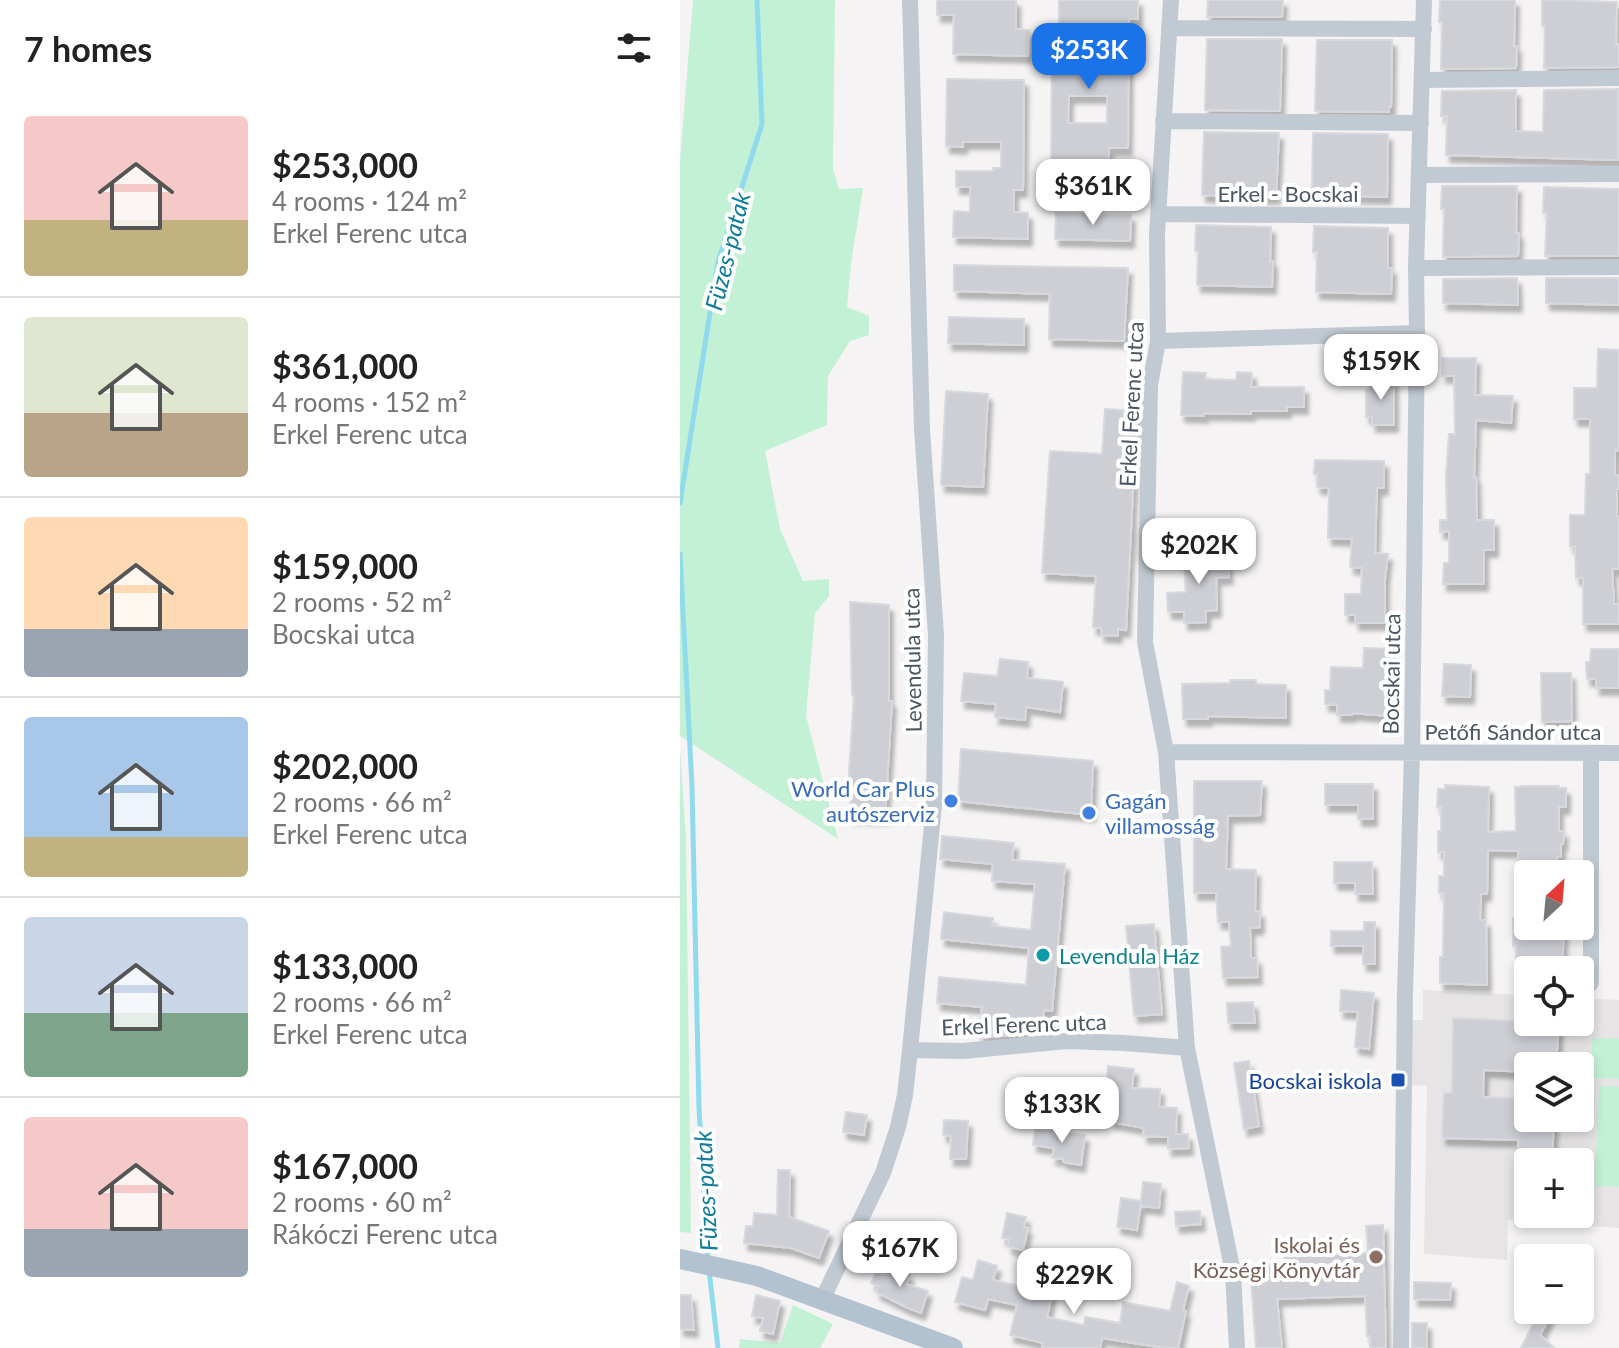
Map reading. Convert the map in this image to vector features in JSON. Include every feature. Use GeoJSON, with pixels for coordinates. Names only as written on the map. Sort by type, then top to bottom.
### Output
{"type":"FeatureCollection","features":[{"type":"Feature","properties":{"kind":"main road"},"geometry":{"type":"LineString","coordinates":[[688,1260],[790,1286],[953,1348]]}},
{"type":"Feature","properties":{"kind":"street","name":"Levendula utca"},"geometry":{"type":"LineString","coordinates":[[822,1300],[883,1173],[898,1127],[905,1095],[934,805],[936,635],[922,429],[910,0]]}},
{"type":"Feature","properties":{"kind":"street","name":"Erkel Ferenc utca"},"geometry":{"type":"LineString","coordinates":[[1171,0],[1158,214],[1158,341],[1150,385],[1145,642],[1166,752],[1187,1048],[1233,1272],[1237,1348]]}},
{"type":"Feature","properties":{"kind":"street","name":"Bocskai utca"},"geometry":{"type":"LineString","coordinates":[[1401,1348],[1405,992],[1412,753],[1416,268],[1424,0]]}},
{"type":"Feature","properties":{"kind":"street"},"geometry":{"type":"LineString","coordinates":[[1169,28],[1424,29]]}},
{"type":"Feature","properties":{"kind":"street"},"geometry":{"type":"LineString","coordinates":[[1422,80],[1619,78]]}},
{"type":"Feature","properties":{"kind":"street"},"geometry":{"type":"LineString","coordinates":[[1163,121],[1421,123]]}},
{"type":"Feature","properties":{"kind":"street"},"geometry":{"type":"LineString","coordinates":[[1419,175],[1619,174]]}},
{"type":"Feature","properties":{"kind":"street","name":"Erkel - Bocskai"},"geometry":{"type":"LineString","coordinates":[[1158,214],[1418,216]]}},
{"type":"Feature","properties":{"kind":"street"},"geometry":{"type":"LineString","coordinates":[[1416,268],[1619,267]]}},
{"type":"Feature","properties":{"kind":"street"},"geometry":{"type":"LineString","coordinates":[[1158,341],[1417,333]]}},
{"type":"Feature","properties":{"kind":"street","name":"Petőfi Sándor utca"},"geometry":{"type":"LineString","coordinates":[[1166,752],[1619,753]]}},
{"type":"Feature","properties":{"kind":"street"},"geometry":{"type":"LineString","coordinates":[[1591,753],[1591,956]]}},
{"type":"Feature","properties":{"kind":"street","name":"Erkel Ferenc utca"},"geometry":{"type":"LineString","coordinates":[[910,1050],[963,1051],[1067,1041],[1187,1048]]}},
{"type":"Feature","properties":{"kind":"shaded area"},"geometry":{"type":"Polygon","coordinates":[[[1423,990],[1514,994],[1514,1036],[1594,1036],[1594,999],[1619,1000],[1619,1228],[1594,1226],[1594,1148],[1514,1148],[1514,1220],[1508,1220],[1507,1260],[1424,1254],[1427,1086],[1411,1085],[1412,1020],[1423,1020],[1423,990]]]}},
{"type":"Feature","properties":{"kind":"green space"},"geometry":{"type":"Polygon","coordinates":[[[693,0],[835,0],[833,169],[839,189],[863,188],[847,307],[869,316],[869,335],[850,341],[828,376],[827,425],[765,451],[780,529],[803,581],[829,579],[829,596],[815,613],[806,716],[838,839],[680,736],[680,160],[693,0]]]}},
{"type":"Feature","properties":{"kind":"green space"},"geometry":{"type":"Polygon","coordinates":[[[680,750],[686,838],[691,1233],[680,1232],[680,750]]]}},
{"type":"Feature","properties":{"kind":"green space"},"geometry":{"type":"Polygon","coordinates":[[[1592,1038],[1619,1039],[1619,1079],[1594,1078],[1592,1038]]]}},
{"type":"Feature","properties":{"kind":"green space"},"geometry":{"type":"Polygon","coordinates":[[[1599,1086],[1619,1087],[1619,1187],[1595,1186],[1599,1086]]]}},
{"type":"Feature","properties":{"kind":"green space"},"geometry":{"type":"Polygon","coordinates":[[[793,1305],[833,1324],[820,1348],[739,1348],[740,1339],[780,1343],[793,1305]]]}},
{"type":"Feature","properties":{"kind":"building"},"geometry":{"type":"Polygon","coordinates":[[[937,0],[1016,0],[1016,29],[1029,30],[1028,56],[953,54],[954,15],[937,15],[937,0]]]}},
{"type":"Feature","properties":{"kind":"building"},"geometry":{"type":"Polygon","coordinates":[[[1059,0],[1138,0],[1138,19],[1129,19],[1128,148],[1109,148],[1108,191],[1051,190],[1052,33],[1059,33],[1059,0]],[[1069,96],[1068,123],[1107,123],[1107,96],[1069,96]]]}},
{"type":"Feature","properties":{"kind":"building"},"geometry":{"type":"Polygon","coordinates":[[[1208,0],[1283,0],[1282,17],[1207,17],[1208,0]]]}},
{"type":"Feature","properties":{"kind":"building"},"geometry":{"type":"Polygon","coordinates":[[[1440,0],[1515,0],[1516,68],[1441,69],[1440,0]]]}},
{"type":"Feature","properties":{"kind":"building"},"geometry":{"type":"Polygon","coordinates":[[[1542,0],[1617,2],[1619,67],[1544,68],[1542,0]]]}},
{"type":"Feature","properties":{"kind":"building"},"geometry":{"type":"Polygon","coordinates":[[[1207,39],[1282,39],[1280,111],[1205,110],[1207,39]]]}},
{"type":"Feature","properties":{"kind":"building"},"geometry":{"type":"Polygon","coordinates":[[[1317,40],[1392,40],[1389,112],[1315,111],[1317,40]]]}},
{"type":"Feature","properties":{"kind":"building"},"geometry":{"type":"Polygon","coordinates":[[[947,79],[1024,80],[1023,190],[1014,190],[1014,212],[1028,213],[1028,239],[953,237],[954,211],[970,212],[970,187],[956,187],[956,171],[993,171],[993,168],[1001,168],[1001,142],[963,142],[963,147],[946,146],[947,79]]]}},
{"type":"Feature","properties":{"kind":"building"},"geometry":{"type":"Polygon","coordinates":[[[1618,89],[1618,160],[1446,155],[1447,116],[1441,116],[1442,91],[1516,90],[1516,131],[1543,132],[1544,90],[1618,89]]]}},
{"type":"Feature","properties":{"kind":"building"},"geometry":{"type":"Polygon","coordinates":[[[1204,132],[1279,133],[1276,197],[1202,195],[1204,132]]]}},
{"type":"Feature","properties":{"kind":"building"},"geometry":{"type":"Polygon","coordinates":[[[1313,133],[1388,134],[1387,197],[1312,195],[1313,133]]]}},
{"type":"Feature","properties":{"kind":"building"},"geometry":{"type":"Polygon","coordinates":[[[1442,186],[1517,186],[1518,256],[1443,257],[1442,186]]]}},
{"type":"Feature","properties":{"kind":"building"},"geometry":{"type":"Polygon","coordinates":[[[1544,187],[1619,189],[1619,256],[1545,256],[1547,213],[1543,213],[1544,187]]]}},
{"type":"Feature","properties":{"kind":"building"},"geometry":{"type":"Polygon","coordinates":[[[1056,213],[1131,215],[1130,241],[1055,239],[1056,213]]]}},
{"type":"Feature","properties":{"kind":"building"},"geometry":{"type":"Polygon","coordinates":[[[1196,225],[1271,227],[1272,287],[1197,285],[1196,225]]]}},
{"type":"Feature","properties":{"kind":"building"},"geometry":{"type":"Polygon","coordinates":[[[1314,226],[1388,228],[1391,294],[1316,292],[1314,226]]]}},
{"type":"Feature","properties":{"kind":"building"},"geometry":{"type":"Polygon","coordinates":[[[954,265],[1128,268],[1124,341],[1049,339],[1050,294],[954,291],[954,265]]]}},
{"type":"Feature","properties":{"kind":"building"},"geometry":{"type":"Polygon","coordinates":[[[1517,278],[1518,305],[1443,303],[1443,279],[1517,278]]]}},
{"type":"Feature","properties":{"kind":"building"},"geometry":{"type":"Polygon","coordinates":[[[1546,278],[1619,278],[1619,305],[1546,303],[1546,278]]]}},
{"type":"Feature","properties":{"kind":"building"},"geometry":{"type":"Polygon","coordinates":[[[949,317],[1024,319],[1024,345],[948,343],[949,317]]]}},
{"type":"Feature","properties":{"kind":"building"},"geometry":{"type":"Polygon","coordinates":[[[1598,349],[1619,350],[1619,451],[1615,450],[1615,475],[1619,475],[1619,569],[1612,569],[1614,604],[1619,604],[1619,624],[1583,624],[1583,578],[1576,578],[1575,546],[1570,546],[1570,515],[1585,515],[1586,474],[1590,474],[1590,419],[1574,419],[1574,388],[1597,388],[1598,349]]]}},
{"type":"Feature","properties":{"kind":"building"},"geometry":{"type":"Polygon","coordinates":[[[1442,358],[1476,358],[1475,395],[1513,396],[1511,423],[1476,420],[1474,477],[1477,520],[1494,520],[1494,550],[1484,550],[1484,584],[1443,584],[1444,563],[1449,563],[1449,531],[1440,532],[1440,520],[1447,520],[1449,434],[1455,434],[1454,376],[1442,376],[1442,358]]]}},
{"type":"Feature","properties":{"kind":"building"},"geometry":{"type":"Polygon","coordinates":[[[1183,372],[1206,373],[1205,379],[1236,380],[1237,372],[1252,373],[1251,387],[1304,387],[1304,407],[1287,407],[1287,411],[1251,411],[1251,414],[1181,415],[1183,372]]]}},
{"type":"Feature","properties":{"kind":"building"},"geometry":{"type":"Polygon","coordinates":[[[1370,380],[1394,380],[1394,425],[1372,425],[1372,417],[1366,417],[1366,390],[1370,389],[1370,380]]]}},
{"type":"Feature","properties":{"kind":"building"},"geometry":{"type":"Polygon","coordinates":[[[946,391],[988,394],[983,487],[941,485],[946,391]]]}},
{"type":"Feature","properties":{"kind":"building"},"geometry":{"type":"Polygon","coordinates":[[[1105,409],[1137,411],[1126,630],[1118,629],[1118,636],[1101,635],[1101,628],[1093,627],[1096,576],[1042,573],[1050,451],[1102,454],[1105,409]]]}},
{"type":"Feature","properties":{"kind":"building"},"geometry":{"type":"Polygon","coordinates":[[[1315,460],[1384,461],[1384,488],[1377,488],[1375,553],[1388,554],[1385,623],[1355,623],[1355,615],[1345,615],[1345,594],[1361,594],[1362,568],[1350,567],[1352,539],[1328,538],[1329,488],[1317,487],[1315,460]]]}},
{"type":"Feature","properties":{"kind":"building"},"geometry":{"type":"Polygon","coordinates":[[[1203,552],[1203,555],[1227,553],[1229,577],[1216,578],[1217,610],[1206,611],[1206,622],[1184,623],[1184,612],[1168,612],[1167,593],[1186,592],[1183,554],[1203,552]]]}},
{"type":"Feature","properties":{"kind":"building"},"geometry":{"type":"Polygon","coordinates":[[[850,602],[889,605],[889,701],[892,701],[885,817],[851,817],[849,773],[854,695],[850,602]]]}},
{"type":"Feature","properties":{"kind":"building"},"geometry":{"type":"Polygon","coordinates":[[[1364,648],[1392,649],[1388,716],[1337,715],[1337,705],[1325,704],[1325,690],[1330,690],[1331,667],[1363,668],[1364,648]]]}},
{"type":"Feature","properties":{"kind":"building"},"geometry":{"type":"Polygon","coordinates":[[[1591,649],[1619,649],[1619,688],[1596,688],[1596,679],[1587,679],[1586,662],[1590,662],[1591,649]]]}},
{"type":"Feature","properties":{"kind":"building"},"geometry":{"type":"Polygon","coordinates":[[[1000,659],[1028,662],[1027,678],[1063,682],[1060,712],[1026,707],[1025,720],[995,717],[996,704],[961,701],[964,673],[997,676],[1000,659]]]}},
{"type":"Feature","properties":{"kind":"building"},"geometry":{"type":"Polygon","coordinates":[[[1444,664],[1471,665],[1470,697],[1442,696],[1444,664]]]}},
{"type":"Feature","properties":{"kind":"building"},"geometry":{"type":"Polygon","coordinates":[[[1541,673],[1571,673],[1572,721],[1542,722],[1541,673]]]}},
{"type":"Feature","properties":{"kind":"building"},"geometry":{"type":"Polygon","coordinates":[[[1230,680],[1286,685],[1286,718],[1208,716],[1208,719],[1183,719],[1182,684],[1230,683],[1230,680]]]}},
{"type":"Feature","properties":{"kind":"building"},"geometry":{"type":"Polygon","coordinates":[[[961,749],[1093,761],[1091,815],[958,801],[961,749]]]}},
{"type":"Feature","properties":{"kind":"building"},"geometry":{"type":"Polygon","coordinates":[[[1194,781],[1262,781],[1260,815],[1228,816],[1226,869],[1256,870],[1255,911],[1260,911],[1260,927],[1250,928],[1251,958],[1257,958],[1258,977],[1223,978],[1221,947],[1231,946],[1229,922],[1218,922],[1216,893],[1194,893],[1194,781]]]}},
{"type":"Feature","properties":{"kind":"building"},"geometry":{"type":"Polygon","coordinates":[[[1325,784],[1373,784],[1373,819],[1358,819],[1358,805],[1325,805],[1325,784]]]}},
{"type":"Feature","properties":{"kind":"building"},"geometry":{"type":"Polygon","coordinates":[[[1445,785],[1489,787],[1488,832],[1516,831],[1515,787],[1566,788],[1566,807],[1559,807],[1559,831],[1564,831],[1561,857],[1557,860],[1518,860],[1518,851],[1488,852],[1487,894],[1481,894],[1480,920],[1486,920],[1487,985],[1440,983],[1444,893],[1439,893],[1439,876],[1444,876],[1444,852],[1438,852],[1441,807],[1437,807],[1438,789],[1445,789],[1445,785]]]}},
{"type":"Feature","properties":{"kind":"building","name":"Levendula Ház"},"geometry":{"type":"Polygon","coordinates":[[[942,836],[1014,843],[1012,860],[1065,864],[1052,1011],[1044,1010],[1042,1032],[979,1038],[982,1007],[937,1003],[939,977],[1026,985],[1029,948],[941,939],[944,912],[993,918],[992,926],[1031,930],[1035,884],[992,881],[993,864],[940,859],[942,836]]]}},
{"type":"Feature","properties":{"kind":"building"},"geometry":{"type":"Polygon","coordinates":[[[1334,862],[1372,862],[1373,894],[1355,894],[1355,883],[1334,883],[1334,862]]]}},
{"type":"Feature","properties":{"kind":"building"},"geometry":{"type":"Polygon","coordinates":[[[1513,918],[1514,940],[1563,940],[1563,956],[1516,956],[1516,946],[1513,946],[1513,918]]]}},
{"type":"Feature","properties":{"kind":"building"},"geometry":{"type":"Polygon","coordinates":[[[1364,922],[1375,922],[1375,964],[1363,964],[1363,946],[1331,946],[1331,931],[1364,931],[1364,922]]]}},
{"type":"Feature","properties":{"kind":"building"},"geometry":{"type":"Polygon","coordinates":[[[1154,924],[1162,1014],[1134,1016],[1126,926],[1154,924]]]}},
{"type":"Feature","properties":{"kind":"building"},"geometry":{"type":"Polygon","coordinates":[[[1341,990],[1374,993],[1369,1049],[1355,1047],[1358,1012],[1340,1011],[1341,990]]]}},
{"type":"Feature","properties":{"kind":"building"},"geometry":{"type":"Polygon","coordinates":[[[1253,1002],[1255,1023],[1228,1023],[1227,1003],[1253,1002]]]}},
{"type":"Feature","properties":{"kind":"building"},"geometry":{"type":"Polygon","coordinates":[[[1453,1018],[1514,1021],[1514,1036],[1558,1036],[1557,1052],[1514,1052],[1514,1071],[1484,1070],[1483,1097],[1514,1098],[1514,1132],[1553,1132],[1553,1148],[1518,1148],[1518,1140],[1442,1138],[1444,1093],[1452,1093],[1453,1018]]]}},
{"type":"Feature","properties":{"kind":"building"},"geometry":{"type":"Polygon","coordinates":[[[1249,1061],[1259,1126],[1244,1129],[1234,1063],[1249,1061]]]}},
{"type":"Feature","properties":{"kind":"building"},"geometry":{"type":"Polygon","coordinates":[[[1108,1066],[1134,1069],[1132,1088],[1160,1089],[1159,1107],[1177,1108],[1176,1134],[1188,1134],[1189,1148],[1168,1149],[1168,1137],[1143,1136],[1144,1128],[1111,1122],[1115,1088],[1106,1087],[1108,1066]]]}},
{"type":"Feature","properties":{"kind":"building"},"geometry":{"type":"Polygon","coordinates":[[[846,1112],[867,1115],[864,1135],[843,1132],[846,1112]]]}},
{"type":"Feature","properties":{"kind":"building"},"geometry":{"type":"Polygon","coordinates":[[[944,1120],[968,1121],[966,1159],[950,1159],[951,1136],[943,1135],[944,1120]]]}},
{"type":"Feature","properties":{"kind":"building"},"geometry":{"type":"Polygon","coordinates":[[[1035,1128],[1085,1135],[1081,1165],[1052,1158],[1054,1148],[1033,1145],[1035,1128]]]}},
{"type":"Feature","properties":{"kind":"building"},"geometry":{"type":"Polygon","coordinates":[[[778,1170],[790,1170],[789,1217],[829,1231],[819,1258],[791,1248],[744,1243],[746,1226],[753,1226],[754,1213],[777,1215],[778,1170]]]}},
{"type":"Feature","properties":{"kind":"building"},"geometry":{"type":"Polygon","coordinates":[[[1143,1182],[1161,1184],[1159,1208],[1141,1206],[1141,1203],[1137,1230],[1117,1227],[1121,1198],[1141,1201],[1143,1182]]]}},
{"type":"Feature","properties":{"kind":"building"},"geometry":{"type":"Polygon","coordinates":[[[1200,1211],[1201,1224],[1176,1226],[1175,1212],[1200,1211]]]}},
{"type":"Feature","properties":{"kind":"building"},"geometry":{"type":"Polygon","coordinates":[[[1007,1213],[1026,1217],[1024,1227],[1028,1228],[1023,1250],[1008,1247],[1009,1239],[1002,1238],[1007,1213]]]}},
{"type":"Feature","properties":{"kind":"building"},"geometry":{"type":"Polygon","coordinates":[[[1383,1225],[1386,1348],[1370,1348],[1365,1296],[1277,1299],[1282,1348],[1256,1348],[1250,1265],[1284,1263],[1284,1257],[1368,1253],[1366,1226],[1383,1225]]]}},
{"type":"Feature","properties":{"kind":"building"},"geometry":{"type":"Polygon","coordinates":[[[978,1260],[997,1266],[993,1280],[1052,1294],[1047,1317],[1084,1325],[1085,1317],[1120,1323],[1123,1302],[1170,1311],[1177,1282],[1189,1286],[1178,1348],[1102,1338],[1100,1348],[1042,1348],[1043,1343],[1010,1335],[1017,1305],[988,1299],[985,1310],[955,1302],[962,1277],[973,1280],[978,1260]]]}},
{"type":"Feature","properties":{"kind":"building"},"geometry":{"type":"Polygon","coordinates":[[[889,1266],[910,1275],[906,1284],[928,1291],[921,1313],[876,1292],[879,1286],[871,1283],[876,1271],[885,1275],[889,1266]]]}},
{"type":"Feature","properties":{"kind":"building"},"geometry":{"type":"Polygon","coordinates":[[[1414,1282],[1451,1283],[1450,1300],[1414,1299],[1414,1282]]]}},
{"type":"Feature","properties":{"kind":"building"},"geometry":{"type":"Polygon","coordinates":[[[680,1295],[691,1295],[694,1330],[680,1329],[680,1295]]]}},
{"type":"Feature","properties":{"kind":"building"},"geometry":{"type":"Polygon","coordinates":[[[756,1295],[780,1301],[773,1334],[760,1331],[763,1318],[752,1316],[756,1295]]]}},
{"type":"Feature","properties":{"kind":"building"},"geometry":{"type":"Polygon","coordinates":[[[1412,1323],[1427,1323],[1427,1348],[1412,1348],[1412,1323]]]}},
{"type":"Feature","properties":{"kind":"building"},"geometry":{"type":"Polygon","coordinates":[[[1533,1324],[1546,1324],[1540,1335],[1554,1348],[1521,1348],[1533,1324]]]}},
{"type":"Feature","properties":{"kind":"waterway","name":"Füzes-patak"},"geometry":{"type":"LineString","coordinates":[[680,503],[718,262],[762,124],[757,0]]}},
{"type":"Feature","properties":{"kind":"waterway","name":"Füzes-patak"},"geometry":{"type":"LineString","coordinates":[[680,554],[692,786],[699,1108],[708,1260]]}},
{"type":"Feature","properties":{"kind":"waterway","name":"Füzes-patak"},"geometry":{"type":"LineString","coordinates":[[709,1270],[718,1348]]}},
{"type":"Feature","properties":{"kind":"place","name":"World Car Plus autószerviz"},"geometry":{"type":"Point","coordinates":[951,801]}},
{"type":"Feature","properties":{"kind":"place","name":"Gagán villamosság"},"geometry":{"type":"Point","coordinates":[1089,813]}},
{"type":"Feature","properties":{"kind":"place","name":"Levendula Ház"},"geometry":{"type":"Point","coordinates":[1043,955]}},
{"type":"Feature","properties":{"kind":"place","name":"Bocskai iskola"},"geometry":{"type":"Point","coordinates":[1398,1080]}},
{"type":"Feature","properties":{"kind":"place","name":"Iskolai és Községi Könyvtár"},"geometry":{"type":"Point","coordinates":[1376,1257]}}]}
